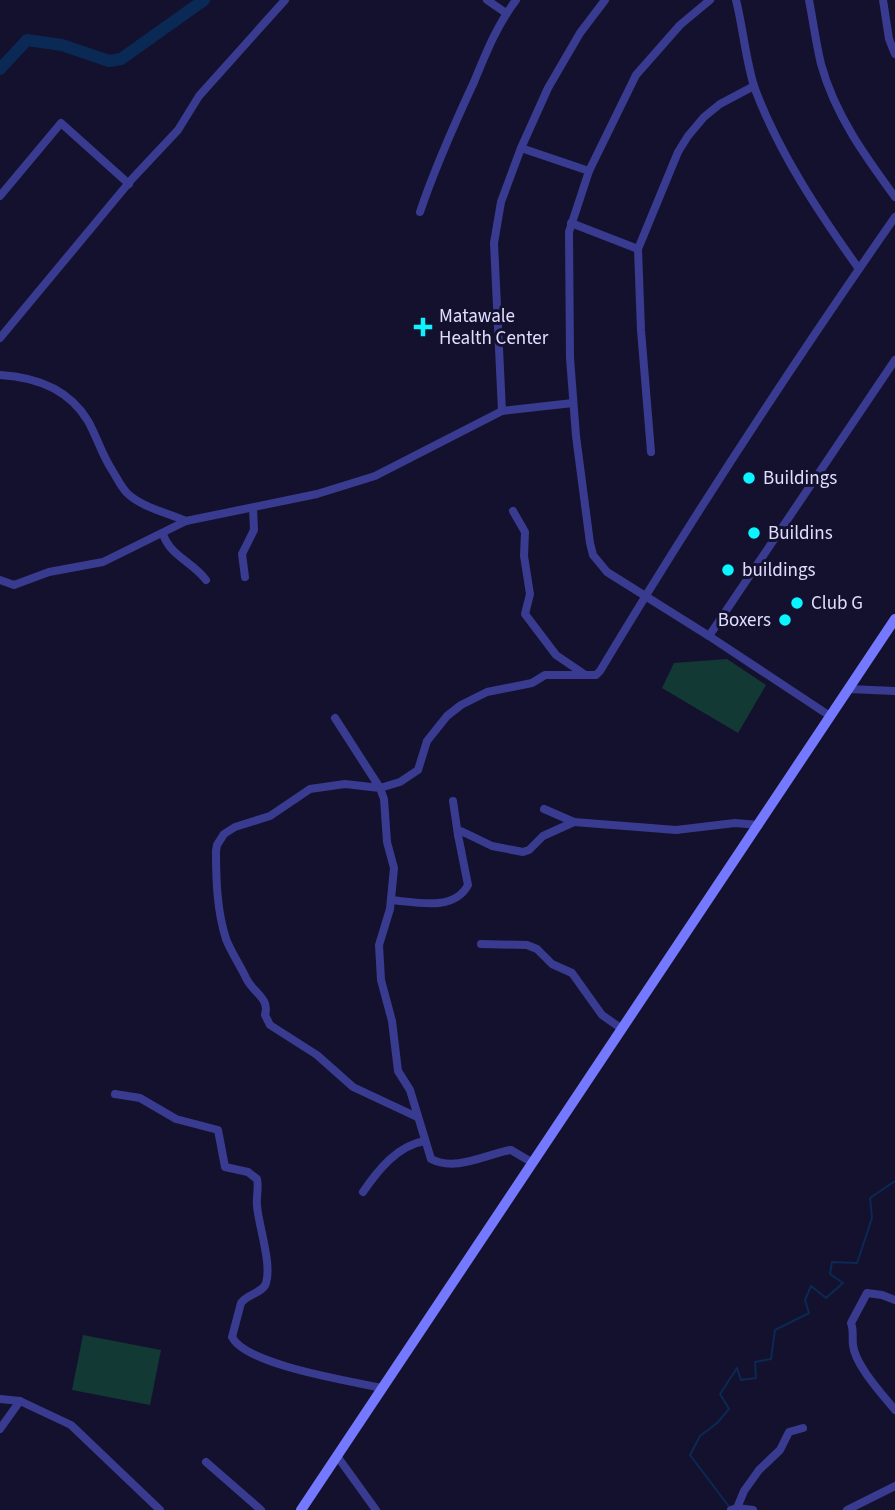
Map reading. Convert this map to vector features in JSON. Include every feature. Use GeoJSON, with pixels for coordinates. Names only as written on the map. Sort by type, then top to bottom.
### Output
{"type":"FeatureCollection","features":[{"type":"Feature","properties":{"kind":"main road"},"geometry":{"type":"LineString","coordinates":[[301,1510],[895,619]]}},
{"type":"Feature","properties":{"kind":"street"},"geometry":{"type":"LineString","coordinates":[[0,338],[129,184],[178,130],[216,77],[285,0]]}},
{"type":"Feature","properties":{"kind":"street"},"geometry":{"type":"LineString","coordinates":[[487,0],[506,13]]}},
{"type":"Feature","properties":{"kind":"street"},"geometry":{"type":"LineString","coordinates":[[420,212],[442,153],[506,13],[516,0]]}},
{"type":"Feature","properties":{"kind":"street"},"geometry":{"type":"LineString","coordinates":[[502,411],[494,243],[501,202],[548,88],[569,49],[605,0]]}},
{"type":"Feature","properties":{"kind":"street"},"geometry":{"type":"LineString","coordinates":[[709,0],[680,25],[636,75],[589,171],[571,223],[568,284],[573,403],[593,555],[607,572],[830,716]]}},
{"type":"Feature","properties":{"kind":"street"},"geometry":{"type":"LineString","coordinates":[[736,0],[754,86],[810,196],[859,269]]}},
{"type":"Feature","properties":{"kind":"street"},"geometry":{"type":"LineString","coordinates":[[809,0],[822,65],[832,97],[846,126],[895,197]]}},
{"type":"Feature","properties":{"kind":"street"},"geometry":{"type":"LineString","coordinates":[[883,0],[895,54]]}},
{"type":"Feature","properties":{"kind":"street"},"geometry":{"type":"LineString","coordinates":[[651,452],[641,330],[638,249],[678,152],[688,136],[704,117],[720,104],[754,86]]}},
{"type":"Feature","properties":{"kind":"street"},"geometry":{"type":"LineString","coordinates":[[0,196],[61,123],[129,184]]}},
{"type":"Feature","properties":{"kind":"street"},"geometry":{"type":"LineString","coordinates":[[521,148],[589,171]]}},
{"type":"Feature","properties":{"kind":"street"},"geometry":{"type":"LineString","coordinates":[[418,1117],[353,1087],[317,1055],[270,1025],[265,1015],[265,1000],[249,985],[227,941],[218,901],[217,845],[224,834],[235,827],[270,816],[310,789],[345,784],[380,788],[400,782],[418,770],[428,741],[447,716],[461,705],[487,692],[533,683],[545,676],[596,675],[645,596],[895,217]]}},
{"type":"Feature","properties":{"kind":"street"},"geometry":{"type":"LineString","coordinates":[[571,223],[638,249]]}},
{"type":"Feature","properties":{"kind":"street"},"geometry":{"type":"LineString","coordinates":[[709,636],[895,360]]}},
{"type":"Feature","properties":{"kind":"street"},"geometry":{"type":"LineString","coordinates":[[0,375],[23,377],[59,391],[75,404],[88,421],[106,460],[126,492],[141,502],[186,521]]}},
{"type":"Feature","properties":{"kind":"street"},"geometry":{"type":"LineString","coordinates":[[0,580],[15,585],[50,572],[103,562],[186,521],[317,494],[375,476],[502,411],[573,403]]}},
{"type":"Feature","properties":{"kind":"street"},"geometry":{"type":"LineString","coordinates":[[245,577],[242,554],[254,530],[253,508]]}},
{"type":"Feature","properties":{"kind":"street"},"geometry":{"type":"LineString","coordinates":[[513,511],[525,532],[524,556],[530,594],[525,614],[556,655],[587,676]]}},
{"type":"Feature","properties":{"kind":"street"},"geometry":{"type":"LineString","coordinates":[[163,534],[170,548],[206,580]]}},
{"type":"Feature","properties":{"kind":"street"},"geometry":{"type":"LineString","coordinates":[[848,689],[895,691]]}},
{"type":"Feature","properties":{"kind":"street"},"geometry":{"type":"LineString","coordinates":[[335,718],[380,788],[384,799],[387,842],[394,868],[391,900],[379,945],[381,980],[392,1021],[398,1071],[410,1090],[431,1159],[436,1162],[477,1160],[511,1150],[533,1163]]}},
{"type":"Feature","properties":{"kind":"street"},"geometry":{"type":"LineString","coordinates":[[391,900],[445,903],[466,889],[468,885],[453,801]]}},
{"type":"Feature","properties":{"kind":"street"},"geometry":{"type":"LineString","coordinates":[[544,808],[574,822],[676,830],[735,823],[759,825]]}},
{"type":"Feature","properties":{"kind":"street"},"geometry":{"type":"LineString","coordinates":[[458,835],[463,831],[492,846],[523,852],[529,850],[542,836],[574,822]]}},
{"type":"Feature","properties":{"kind":"street"},"geometry":{"type":"LineString","coordinates":[[481,944],[527,945],[537,949],[552,964],[572,973],[602,1015],[622,1029]]}},
{"type":"Feature","properties":{"kind":"street"},"geometry":{"type":"LineString","coordinates":[[115,1094],[140,1098],[176,1119],[218,1130],[225,1167],[248,1172],[257,1179],[257,1202],[267,1280],[263,1288],[241,1303],[232,1336],[238,1345],[253,1356],[324,1378],[382,1388]]}},
{"type":"Feature","properties":{"kind":"street"},"geometry":{"type":"LineString","coordinates":[[363,1192],[380,1170],[408,1145],[425,1141]]}},
{"type":"Feature","properties":{"kind":"street"},"geometry":{"type":"LineString","coordinates":[[895,1300],[882,1294],[867,1293],[852,1323],[853,1346],[858,1358],[895,1410]]}},
{"type":"Feature","properties":{"kind":"street"},"geometry":{"type":"LineString","coordinates":[[0,1398],[20,1401],[71,1425],[160,1510]]}},
{"type":"Feature","properties":{"kind":"street"},"geometry":{"type":"LineString","coordinates":[[0,1429],[20,1401]]}},
{"type":"Feature","properties":{"kind":"street"},"geometry":{"type":"LineString","coordinates":[[753,1510],[734,1509],[759,1470],[780,1450],[789,1432],[803,1428]]}},
{"type":"Feature","properties":{"kind":"street"},"geometry":{"type":"LineString","coordinates":[[337,1456],[376,1510]]}},
{"type":"Feature","properties":{"kind":"street"},"geometry":{"type":"LineString","coordinates":[[206,1462],[261,1510]]}},
{"type":"Feature","properties":{"kind":"street"},"geometry":{"type":"LineString","coordinates":[[847,1510],[895,1486]]}},
{"type":"Feature","properties":{"kind":"green space"},"geometry":{"type":"Polygon","coordinates":[[[727,659],[766,685],[738,733],[662,688],[674,663],[727,659]]]}},
{"type":"Feature","properties":{"kind":"green space"},"geometry":{"type":"Polygon","coordinates":[[[83,1335],[161,1350],[150,1405],[72,1390],[83,1335]]]}},
{"type":"Feature","properties":{"kind":"waterway"},"geometry":{"type":"LineString","coordinates":[[0,69],[27,40],[62,45],[109,61],[121,59],[204,0]]}},
{"type":"Feature","properties":{"kind":"waterway"},"geometry":{"type":"LineString","coordinates":[[730,1508],[690,1455],[700,1436],[729,1409],[720,1394],[737,1368],[741,1380],[756,1378],[755,1362],[771,1359],[775,1330],[809,1313],[805,1300],[811,1286],[826,1298],[843,1283],[830,1274],[832,1262],[857,1263],[872,1218],[870,1198],[895,1181]]}},
{"type":"Feature","properties":{"kind":"place","name":"Matawale Health Center"},"geometry":{"type":"Point","coordinates":[423,327]}},
{"type":"Feature","properties":{"kind":"place","name":"Buildings"},"geometry":{"type":"Point","coordinates":[749,478]}},
{"type":"Feature","properties":{"kind":"place","name":"Buildins"},"geometry":{"type":"Point","coordinates":[754,533]}},
{"type":"Feature","properties":{"kind":"place","name":"buildings"},"geometry":{"type":"Point","coordinates":[728,570]}},
{"type":"Feature","properties":{"kind":"place","name":"Club G"},"geometry":{"type":"Point","coordinates":[797,603]}},
{"type":"Feature","properties":{"kind":"place","name":"Boxers"},"geometry":{"type":"Point","coordinates":[785,620]}}]}
